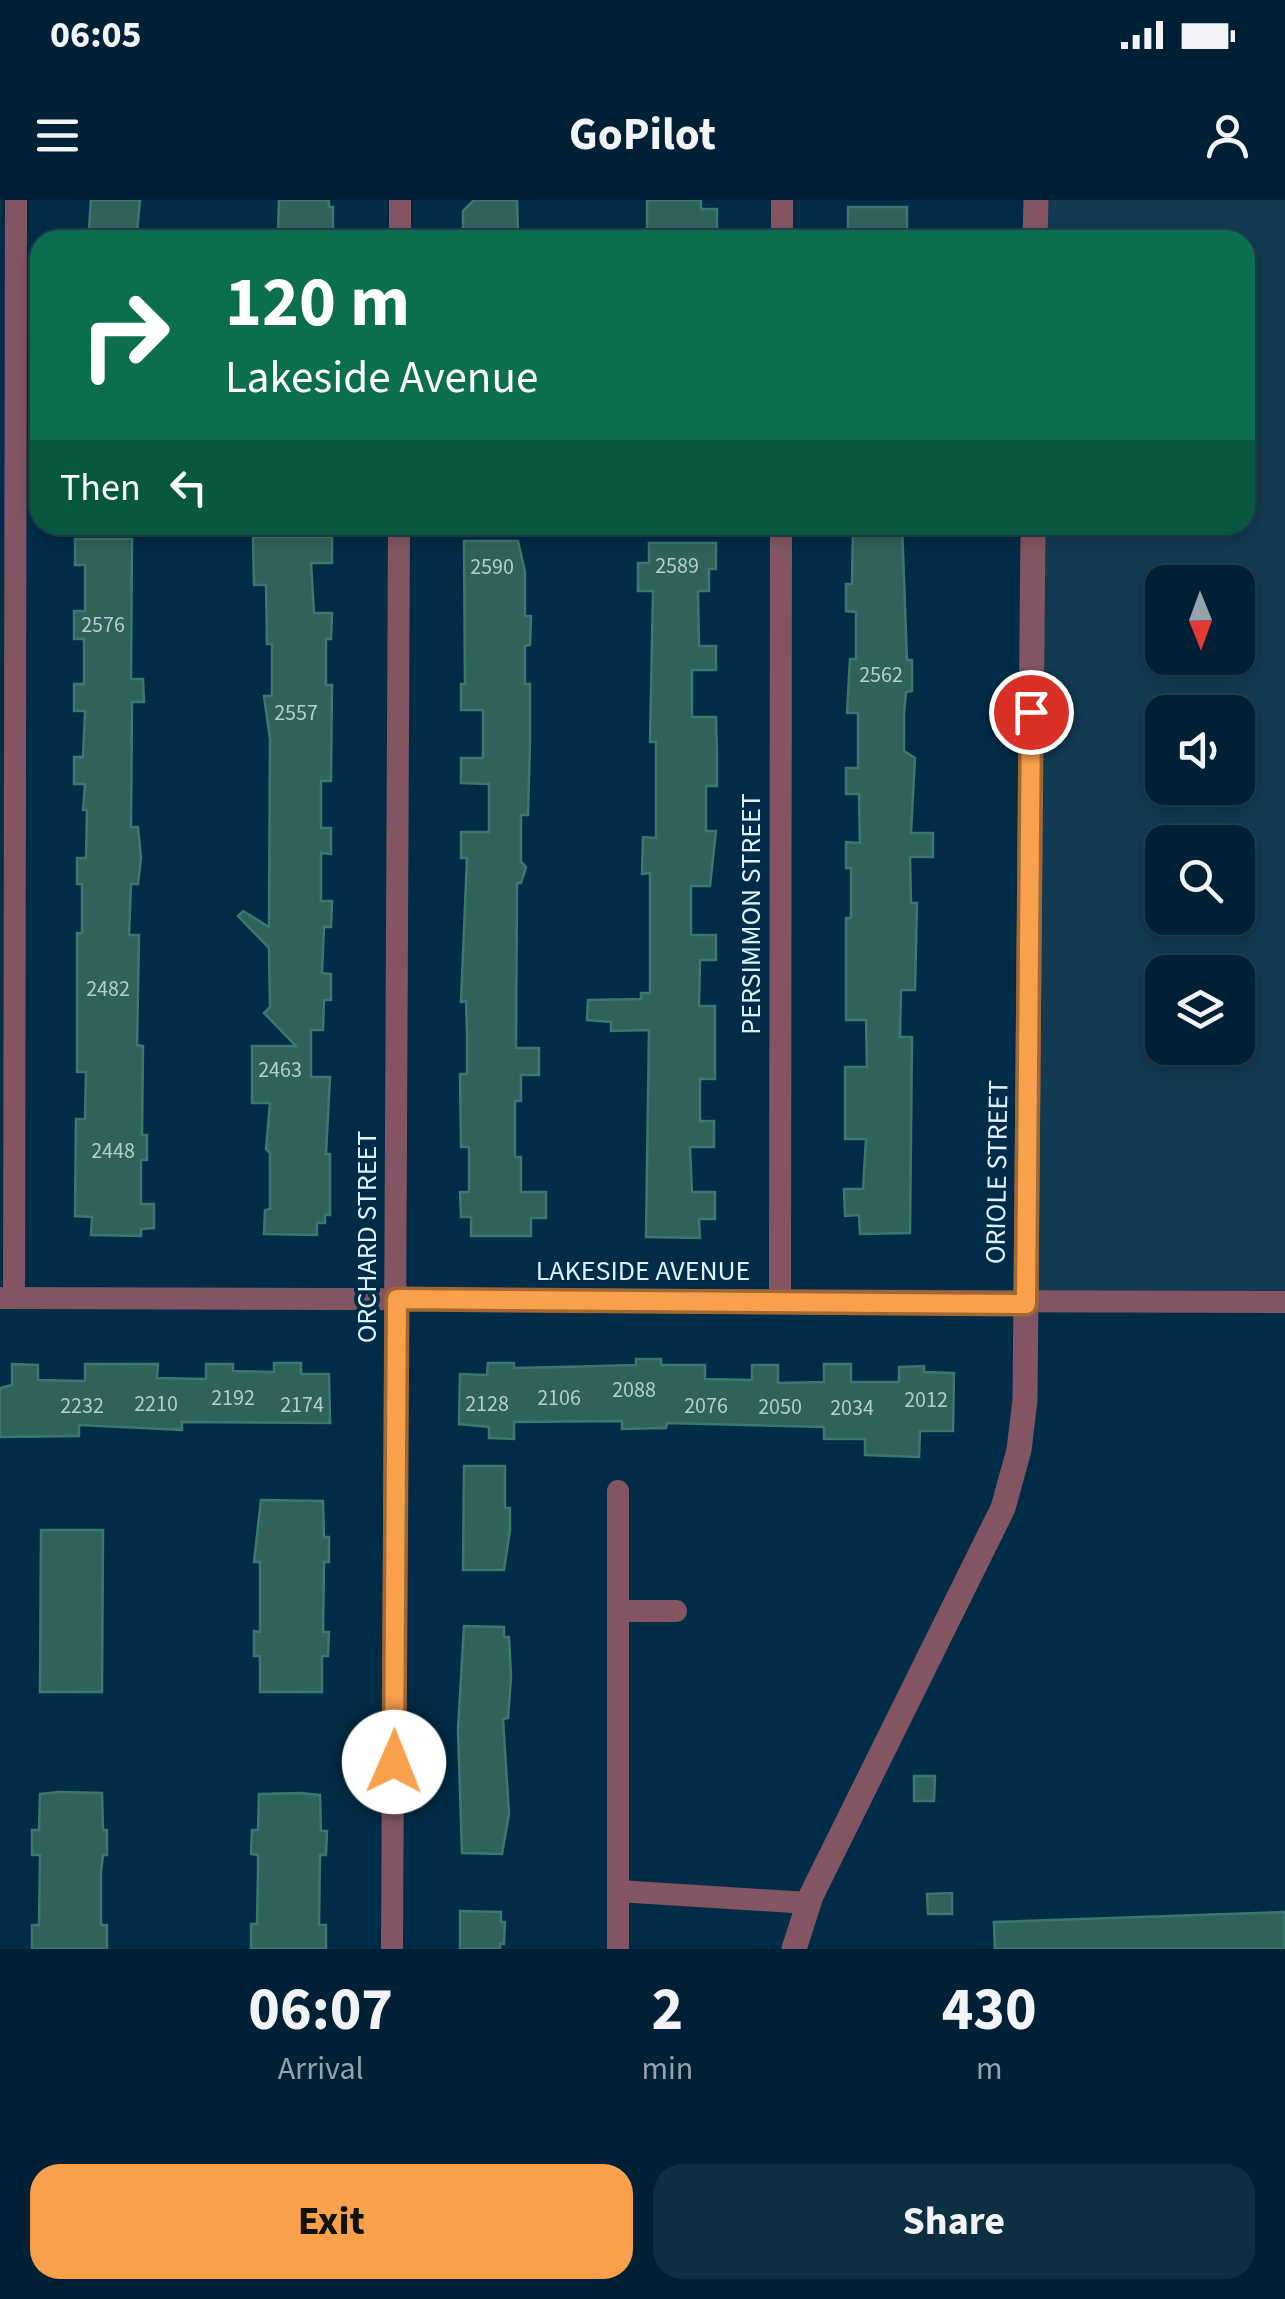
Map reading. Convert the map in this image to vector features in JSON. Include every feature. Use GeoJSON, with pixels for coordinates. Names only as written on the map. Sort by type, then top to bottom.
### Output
{"type":"FeatureCollection","features":[{"type":"Feature","properties":{"kind":"street"},"geometry":{"type":"LineString","coordinates":[[7,1298],[16,200]]}},
{"type":"Feature","properties":{"kind":"street"},"geometry":{"type":"LineString","coordinates":[[400,200],[400,230]]}},
{"type":"Feature","properties":{"kind":"street"},"geometry":{"type":"LineString","coordinates":[[782,200],[782,230]]}},
{"type":"Feature","properties":{"kind":"street"},"geometry":{"type":"LineString","coordinates":[[1035,230],[1036,200]]}},
{"type":"Feature","properties":{"kind":"street","name":"ORCHARD STREET"},"geometry":{"type":"LineString","coordinates":[[392,1949],[399,535]]}},
{"type":"Feature","properties":{"kind":"street","name":"PERSIMMON STREET"},"geometry":{"type":"LineString","coordinates":[[780,1302],[781,535]]}},
{"type":"Feature","properties":{"kind":"street","name":"ORIOLE STREET"},"geometry":{"type":"LineString","coordinates":[[794,1949],[809,1902],[1003,1508],[1019,1450],[1025,1400],[1033,535]]}},
{"type":"Feature","properties":{"kind":"street","name":"LAKESIDE AVENUE"},"geometry":{"type":"LineString","coordinates":[[7,1298],[1285,1302]]}},
{"type":"Feature","properties":{"kind":"street"},"geometry":{"type":"LineString","coordinates":[[618,1491],[618,1949]]}},
{"type":"Feature","properties":{"kind":"street"},"geometry":{"type":"LineString","coordinates":[[618,1611],[676,1611]]}},
{"type":"Feature","properties":{"kind":"street"},"geometry":{"type":"LineString","coordinates":[[618,1890],[809,1902]]}},
{"type":"Feature","properties":{"kind":"shaded area"},"geometry":{"type":"Polygon","coordinates":[[[1036,200],[1285,200],[1285,1302],[1026,1304],[1033,535],[1255,535],[1255,230],[1035,230],[1036,200]]]}},
{"type":"Feature","properties":{"kind":"building"},"geometry":{"type":"Polygon","coordinates":[[[91,200],[140,200],[137,230],[89,229],[91,200]]]}},
{"type":"Feature","properties":{"kind":"building"},"geometry":{"type":"Polygon","coordinates":[[[279,200],[329,200],[329,207],[333,207],[333,230],[278,230],[279,200]]]}},
{"type":"Feature","properties":{"kind":"building"},"geometry":{"type":"Polygon","coordinates":[[[474,200],[517,200],[518,230],[463,230],[463,211],[474,200]]]}},
{"type":"Feature","properties":{"kind":"building"},"geometry":{"type":"Polygon","coordinates":[[[647,200],[701,200],[701,209],[717,209],[717,230],[647,230],[647,200]]]}},
{"type":"Feature","properties":{"kind":"building"},"geometry":{"type":"Polygon","coordinates":[[[848,207],[907,207],[907,230],[848,230],[848,207]]]}},
{"type":"Feature","properties":{"kind":"building"},"geometry":{"type":"Polygon","coordinates":[[[853,535],[902,535],[907,660],[912,660],[912,691],[906,692],[904,714],[904,751],[915,758],[911,833],[933,833],[933,857],[910,857],[911,903],[917,903],[915,990],[901,990],[900,1037],[912,1037],[910,1233],[860,1234],[859,1215],[845,1216],[844,1189],[863,1189],[866,1139],[845,1139],[845,1067],[867,1067],[866,1020],[846,1020],[846,918],[851,918],[851,868],[846,868],[846,842],[860,843],[859,794],[846,794],[846,768],[858,768],[858,713],[847,713],[850,659],[856,659],[856,612],[846,611],[846,584],[852,584],[853,535]]]}},
{"type":"Feature","properties":{"kind":"building"},"geometry":{"type":"Polygon","coordinates":[[[253,537],[332,537],[332,563],[311,563],[314,613],[332,613],[331,639],[326,639],[326,685],[332,685],[331,781],[321,781],[321,828],[331,828],[331,854],[321,853],[321,901],[332,901],[331,927],[324,927],[322,973],[331,974],[331,1000],[324,1000],[323,1030],[311,1030],[311,1077],[330,1077],[326,1154],[330,1154],[330,1215],[325,1215],[325,1223],[317,1223],[317,1235],[264,1234],[265,1210],[270,1209],[270,1153],[266,1149],[270,1103],[252,1103],[252,1046],[296,1046],[264,1013],[270,1007],[269,948],[238,916],[243,911],[269,927],[270,739],[264,696],[272,696],[272,644],[267,644],[266,585],[254,585],[253,537]]]}},
{"type":"Feature","properties":{"kind":"building"},"geometry":{"type":"Polygon","coordinates":[[[75,539],[132,539],[131,679],[143,679],[144,702],[132,702],[131,827],[138,827],[141,858],[138,884],[131,884],[129,935],[139,935],[137,1045],[143,1046],[142,1135],[147,1135],[147,1160],[141,1160],[141,1204],[154,1204],[154,1228],[141,1229],[141,1236],[91,1235],[92,1217],[75,1216],[76,1119],[85,1119],[86,1072],[77,1072],[77,933],[82,933],[82,884],[77,884],[77,858],[86,858],[87,810],[83,810],[85,784],[74,784],[74,757],[83,757],[85,711],[74,711],[74,684],[84,684],[84,639],[74,639],[74,611],[85,611],[85,565],[75,565],[75,539]]]}},
{"type":"Feature","properties":{"kind":"building"},"geometry":{"type":"Polygon","coordinates":[[[464,541],[518,541],[525,572],[525,616],[531,616],[530,645],[525,646],[525,684],[530,684],[530,742],[528,815],[521,815],[521,862],[526,867],[521,883],[517,883],[516,1048],[539,1048],[539,1075],[521,1075],[521,1101],[515,1101],[515,1157],[521,1157],[521,1192],[546,1192],[546,1218],[531,1218],[531,1236],[471,1236],[471,1217],[461,1217],[460,1192],[469,1192],[469,1147],[461,1147],[460,1074],[467,1074],[466,1001],[461,1002],[467,858],[461,858],[461,832],[489,832],[489,784],[461,783],[461,758],[483,758],[483,710],[461,710],[461,684],[465,684],[464,541]]]}},
{"type":"Feature","properties":{"kind":"building"},"geometry":{"type":"Polygon","coordinates":[[[649,543],[716,543],[716,569],[709,569],[709,591],[698,591],[699,646],[716,646],[716,670],[692,670],[692,717],[716,717],[717,756],[717,786],[706,786],[706,831],[716,831],[710,886],[691,886],[691,935],[716,935],[716,960],[700,960],[699,1006],[715,1006],[715,1079],[700,1079],[700,1121],[714,1121],[714,1147],[690,1147],[692,1192],[715,1192],[715,1219],[699,1219],[700,1238],[646,1237],[649,1030],[611,1031],[611,1022],[587,1020],[588,1000],[641,999],[641,993],[650,993],[650,873],[642,874],[643,837],[656,838],[656,742],[650,742],[653,591],[638,591],[638,563],[649,563],[649,543]]]}},
{"type":"Feature","properties":{"kind":"building"},"geometry":{"type":"Polygon","coordinates":[[[636,1359],[661,1359],[661,1365],[705,1365],[705,1379],[752,1380],[752,1365],[778,1365],[778,1383],[824,1382],[824,1364],[851,1364],[851,1382],[899,1382],[899,1367],[924,1366],[924,1372],[954,1373],[953,1431],[920,1431],[919,1457],[865,1455],[865,1439],[824,1439],[824,1427],[667,1423],[666,1428],[622,1429],[622,1421],[514,1422],[514,1439],[489,1438],[489,1427],[459,1424],[460,1374],[487,1375],[488,1363],[514,1363],[514,1368],[636,1365],[636,1359]]]}},
{"type":"Feature","properties":{"kind":"building"},"geometry":{"type":"Polygon","coordinates":[[[274,1363],[301,1363],[301,1374],[329,1374],[330,1423],[182,1422],[182,1430],[79,1425],[79,1436],[0,1437],[0,1388],[12,1385],[12,1364],[38,1365],[38,1380],[85,1381],[85,1364],[158,1364],[157,1378],[206,1379],[206,1364],[233,1364],[233,1371],[274,1372],[274,1363]]]}},
{"type":"Feature","properties":{"kind":"building"},"geometry":{"type":"Polygon","coordinates":[[[464,1466],[505,1466],[505,1508],[510,1508],[510,1530],[504,1570],[463,1570],[464,1466]]]}},
{"type":"Feature","properties":{"kind":"building"},"geometry":{"type":"Polygon","coordinates":[[[261,1500],[323,1501],[329,1562],[324,1562],[323,1632],[329,1632],[328,1656],[322,1656],[322,1692],[260,1692],[260,1656],[254,1656],[254,1631],[260,1632],[260,1562],[254,1562],[261,1500]]]}},
{"type":"Feature","properties":{"kind":"building"},"geometry":{"type":"Polygon","coordinates":[[[41,1530],[103,1530],[102,1692],[40,1692],[41,1530]]]}},
{"type":"Feature","properties":{"kind":"building"},"geometry":{"type":"Polygon","coordinates":[[[464,1626],[504,1627],[504,1637],[509,1637],[508,1718],[503,1719],[509,1814],[502,1854],[462,1853],[458,1730],[464,1626]]]}},
{"type":"Feature","properties":{"kind":"building"},"geometry":{"type":"Polygon","coordinates":[[[914,1776],[935,1776],[934,1801],[914,1801],[914,1776]]]}},
{"type":"Feature","properties":{"kind":"building"},"geometry":{"type":"Polygon","coordinates":[[[102,1793],[107,1855],[103,1855],[101,1872],[101,1925],[107,1925],[107,1949],[32,1949],[32,1925],[39,1925],[40,1855],[32,1855],[32,1830],[39,1830],[40,1794],[102,1793]]]}},
{"type":"Feature","properties":{"kind":"building"},"geometry":{"type":"Polygon","coordinates":[[[259,1794],[320,1795],[321,1831],[327,1831],[326,1855],[320,1855],[319,1925],[326,1925],[326,1949],[251,1949],[251,1924],[257,1924],[258,1873],[258,1855],[251,1854],[252,1830],[258,1830],[259,1794]]]}},
{"type":"Feature","properties":{"kind":"building"},"geometry":{"type":"Polygon","coordinates":[[[952,1893],[952,1914],[928,1914],[927,1894],[952,1893]]]}},
{"type":"Feature","properties":{"kind":"building"},"geometry":{"type":"Polygon","coordinates":[[[460,1911],[501,1912],[501,1922],[505,1922],[504,1944],[500,1944],[500,1949],[460,1949],[460,1911]]]}},
{"type":"Feature","properties":{"kind":"building"},"geometry":{"type":"Polygon","coordinates":[[[1285,1912],[1285,1949],[995,1949],[994,1922],[1285,1912]]]}},
{"type":"Feature","properties":{"kind":"route"},"geometry":{"type":"LineString","coordinates":[[394,1762],[397,1299],[1026,1304],[1031,712]]}}]}
